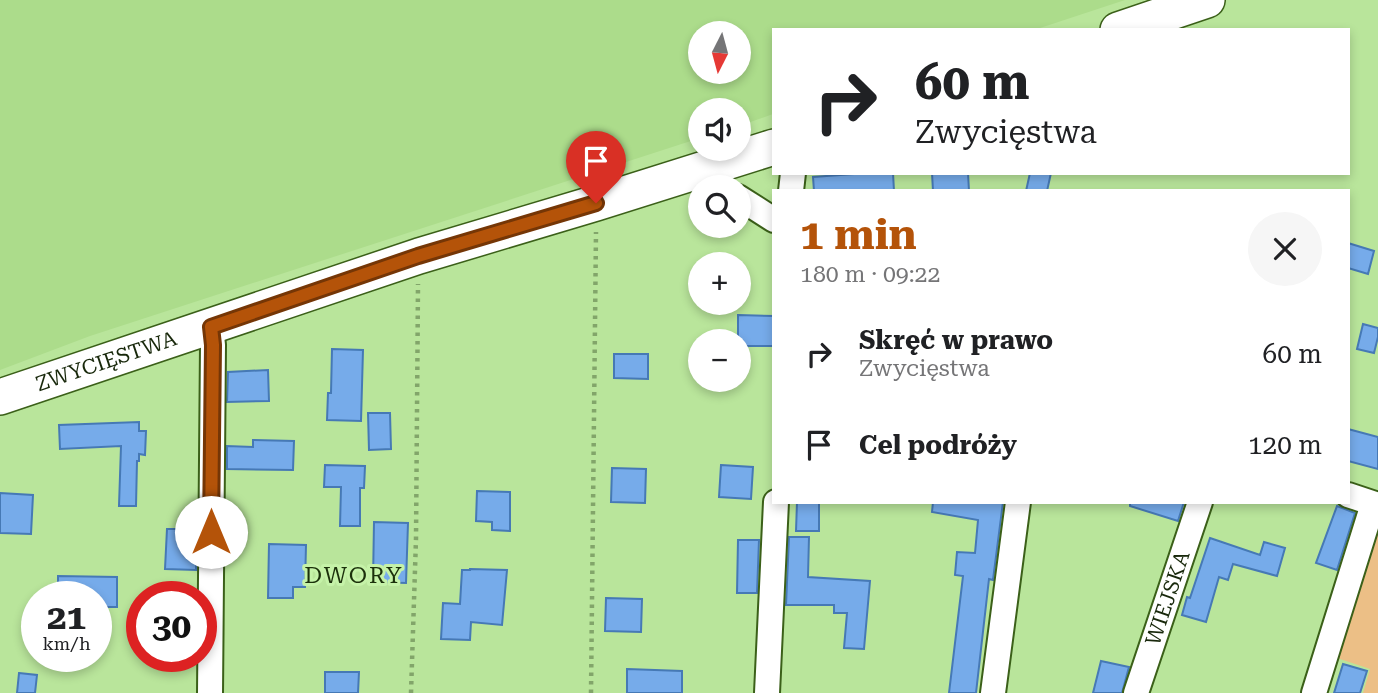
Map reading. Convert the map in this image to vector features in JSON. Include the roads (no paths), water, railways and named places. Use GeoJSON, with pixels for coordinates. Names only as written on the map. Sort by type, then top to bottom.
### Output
{"type":"FeatureCollection","features":[{"type":"Feature","properties":{"kind":"street"},"geometry":{"type":"LineString","coordinates":[[1124,28],[1207,0]]}},
{"type":"Feature","properties":{"kind":"street","name":"ZWYCIĘSTWA"},"geometry":{"type":"LineString","coordinates":[[723,175],[772,148]]}},
{"type":"Feature","properties":{"kind":"street","name":"ZWYCIĘSTWA"},"geometry":{"type":"LineString","coordinates":[[0,397],[418,256],[596,203],[688,183]]}},
{"type":"Feature","properties":{"kind":"street"},"geometry":{"type":"LineString","coordinates":[[751,205],[772,219]]}},
{"type":"Feature","properties":{"kind":"street"},"geometry":{"type":"LineString","coordinates":[[210,693],[211,327]]}},
{"type":"Feature","properties":{"kind":"street"},"geometry":{"type":"LineString","coordinates":[[1314,693],[1375,505],[1350,496]]}},
{"type":"Feature","properties":{"kind":"street"},"geometry":{"type":"LineString","coordinates":[[768,693],[776,504]]}},
{"type":"Feature","properties":{"kind":"street"},"geometry":{"type":"LineString","coordinates":[[993,693],[1018,504]]}},
{"type":"Feature","properties":{"kind":"street","name":"WIEJSKA"},"geometry":{"type":"LineString","coordinates":[[1136,693],[1199,504]]}},
{"type":"Feature","properties":{"kind":"district","name":"DWORY"},"geometry":{"type":"Point","coordinates":[354,575]}}]}
